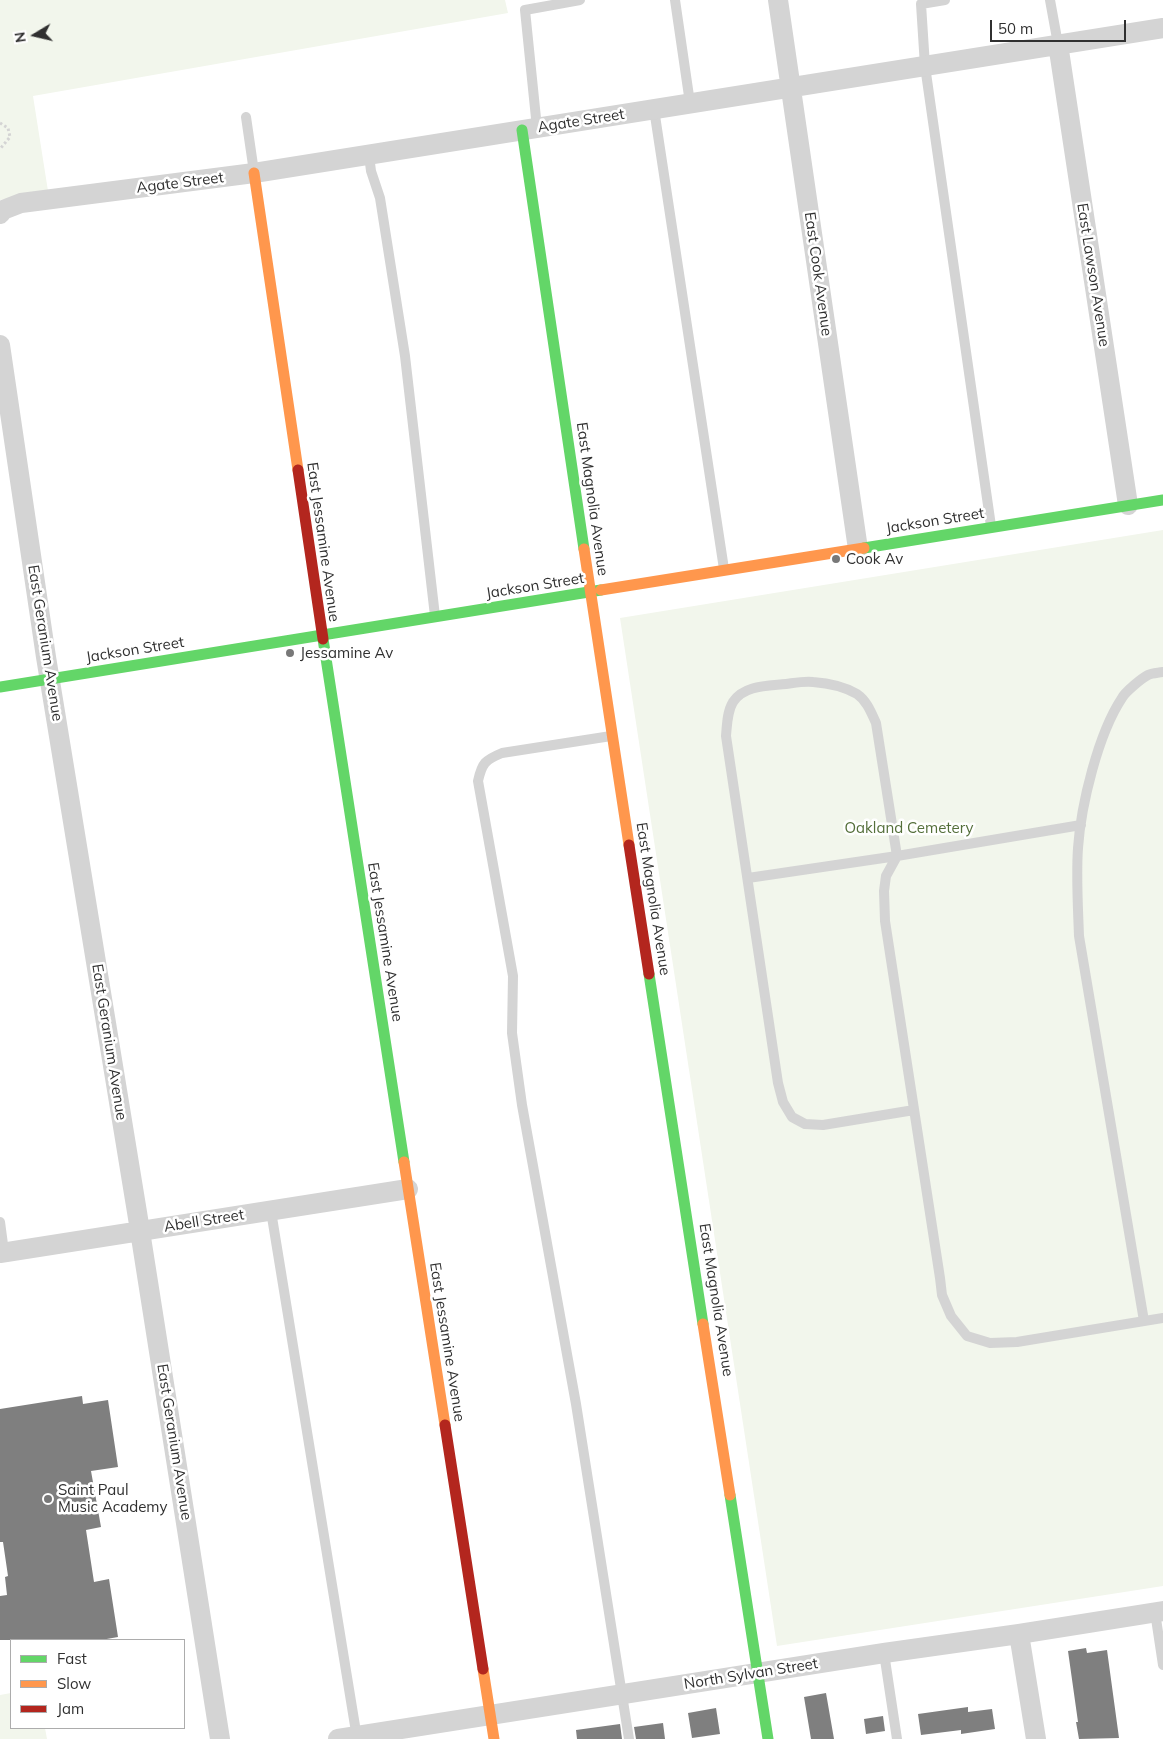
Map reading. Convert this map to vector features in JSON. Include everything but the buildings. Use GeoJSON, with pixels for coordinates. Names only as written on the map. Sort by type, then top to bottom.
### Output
{"type":"FeatureCollection","features":[{"type":"Feature","properties":{"kind":"street","name":"East Cook Avenue"},"geometry":{"type":"LineString","coordinates":[[778,0],[858,549]]}},
{"type":"Feature","properties":{"kind":"street","name":"Agate Street"},"geometry":{"type":"LineString","coordinates":[[0,214],[3,210],[21,203],[254,173],[1163,28]]}},
{"type":"Feature","properties":{"kind":"street","name":"East Lawson Avenue"},"geometry":{"type":"LineString","coordinates":[[1058,44],[1128,505]]}},
{"type":"Feature","properties":{"kind":"street","name":"East Magnolia Avenue"},"geometry":{"type":"LineString","coordinates":[[530,129],[591,592],[612,736],[768,1739]]}},
{"type":"Feature","properties":{"kind":"street","name":"East Jessamine Avenue"},"geometry":{"type":"LineString","coordinates":[[254,173],[322,635],[494,1739]]}},
{"type":"Feature","properties":{"kind":"street","name":"East Geranium Avenue"},"geometry":{"type":"LineString","coordinates":[[0,345],[50,679],[220,1739]]}},
{"type":"Feature","properties":{"kind":"street","name":"Jackson Street"},"geometry":{"type":"LineString","coordinates":[[0,687],[1163,500]]}},
{"type":"Feature","properties":{"kind":"street","name":"Abell Street"},"geometry":{"type":"LineString","coordinates":[[2,1252],[408,1189]]}},
{"type":"Feature","properties":{"kind":"street","name":"North Sylvan Street"},"geometry":{"type":"LineString","coordinates":[[351,1738],[884,1652],[1019,1634],[1159,1612]]}},
{"type":"Feature","properties":{"kind":"street"},"geometry":{"type":"LineString","coordinates":[[1019,1634],[1036,1739]]}},
{"type":"Feature","properties":{"kind":"lane"},"geometry":{"type":"LineString","coordinates":[[530,129],[525,10],[580,0]]}},
{"type":"Feature","properties":{"kind":"lane"},"geometry":{"type":"LineString","coordinates":[[675,0],[690,103]]}},
{"type":"Feature","properties":{"kind":"lane"},"geometry":{"type":"LineString","coordinates":[[945,0],[921,4],[925,66],[991,528]]}},
{"type":"Feature","properties":{"kind":"lane"},"geometry":{"type":"LineString","coordinates":[[1050,0],[1058,44]]}},
{"type":"Feature","properties":{"kind":"lane"},"geometry":{"type":"LineString","coordinates":[[654,109],[724,570]]}},
{"type":"Feature","properties":{"kind":"lane"},"geometry":{"type":"LineString","coordinates":[[246,117],[254,173]]}},
{"type":"Feature","properties":{"kind":"lane"},"geometry":{"type":"LineString","coordinates":[[369,155],[371,171],[380,198],[404,356],[434,592],[435,617]]}},
{"type":"Feature","properties":{"kind":"lane"},"geometry":{"type":"LineString","coordinates":[[1144,1322],[1079,936],[1077,899],[1078,848],[1088,786],[1105,733],[1123,696],[1148,675],[1163,672]]}},
{"type":"Feature","properties":{"kind":"lane"},"geometry":{"type":"LineString","coordinates":[[914,1110],[823,1125],[805,1124],[792,1117],[783,1102],[778,1083],[726,736],[728,715],[733,702],[743,692],[756,687],[811,682],[827,684],[846,689],[858,695],[868,705],[876,723],[897,856],[886,876],[884,891],[885,921],[914,1110],[942,1295],[951,1316],[967,1336],[990,1343],[1017,1342],[1163,1318]]}},
{"type":"Feature","properties":{"kind":"lane"},"geometry":{"type":"LineString","coordinates":[[612,736],[502,753],[489,759],[481,766],[478,781],[513,976],[512,1033],[522,1105],[576,1404],[629,1739]]}},
{"type":"Feature","properties":{"kind":"lane"},"geometry":{"type":"LineString","coordinates":[[748,878],[897,856],[1081,825]]}},
{"type":"Feature","properties":{"kind":"lane"},"geometry":{"type":"LineString","coordinates":[[271,1210],[351,1738]]}},
{"type":"Feature","properties":{"kind":"lane"},"geometry":{"type":"LineString","coordinates":[[0,1222],[2,1252]]}},
{"type":"Feature","properties":{"kind":"lane"},"geometry":{"type":"LineString","coordinates":[[1159,1612],[1163,1665]]}},
{"type":"Feature","properties":{"kind":"lane"},"geometry":{"type":"LineString","coordinates":[[884,1652],[897,1739]]}},
{"type":"Feature","properties":{"kind":"path"},"geometry":{"type":"LineString","coordinates":[[0,123],[8,128],[10,137],[0,149]]}},
{"type":"Feature","properties":{"kind":"green space"},"geometry":{"type":"Polygon","coordinates":[[[0,0],[505,0],[508,13],[33,96],[48,191],[0,200],[0,0]]]}},
{"type":"Feature","properties":{"kind":"green space","name":"Oakland Cemetery"},"geometry":{"type":"Polygon","coordinates":[[[1163,530],[1163,1586],[777,1646],[620,618],[1163,530]]]}},
{"type":"Feature","properties":{"kind":"green space"},"geometry":{"type":"Polygon","coordinates":[[[10,1693],[10,1729],[45,1729],[47,1739],[0,1739],[0,1695],[10,1693]]]}},
{"type":"Feature","properties":{"kind":"traffic: fast"},"geometry":{"type":"LineString","coordinates":[[522,130],[584,549]]}},
{"type":"Feature","properties":{"kind":"traffic: fast"},"geometry":{"type":"LineString","coordinates":[[864,548],[1163,500]]}},
{"type":"Feature","properties":{"kind":"traffic: fast"},"geometry":{"type":"LineString","coordinates":[[0,687],[601,590]]}},
{"type":"Feature","properties":{"kind":"traffic: fast"},"geometry":{"type":"LineString","coordinates":[[323,639],[404,1162]]}},
{"type":"Feature","properties":{"kind":"traffic: fast"},"geometry":{"type":"LineString","coordinates":[[649,974],[703,1324]]}},
{"type":"Feature","properties":{"kind":"traffic: fast"},"geometry":{"type":"LineString","coordinates":[[730,1495],[768,1739]]}},
{"type":"Feature","properties":{"kind":"traffic: slow"},"geometry":{"type":"LineString","coordinates":[[254,173],[298,470]]}},
{"type":"Feature","properties":{"kind":"traffic: slow"},"geometry":{"type":"LineString","coordinates":[[601,590],[864,548]]}},
{"type":"Feature","properties":{"kind":"traffic: slow"},"geometry":{"type":"LineString","coordinates":[[584,549],[629,845]]}},
{"type":"Feature","properties":{"kind":"traffic: slow"},"geometry":{"type":"LineString","coordinates":[[404,1162],[445,1425]]}},
{"type":"Feature","properties":{"kind":"traffic: slow"},"geometry":{"type":"LineString","coordinates":[[703,1324],[730,1495]]}},
{"type":"Feature","properties":{"kind":"traffic: slow"},"geometry":{"type":"LineString","coordinates":[[483,1669],[494,1739]]}},
{"type":"Feature","properties":{"kind":"traffic: jam"},"geometry":{"type":"LineString","coordinates":[[298,470],[323,639]]}},
{"type":"Feature","properties":{"kind":"traffic: jam"},"geometry":{"type":"LineString","coordinates":[[629,845],[649,974]]}},
{"type":"Feature","properties":{"kind":"traffic: jam"},"geometry":{"type":"LineString","coordinates":[[445,1425],[483,1669]]}},
{"type":"Feature","properties":{"kind":"place","name":"Cook Av"},"geometry":{"type":"Point","coordinates":[836,559]}},
{"type":"Feature","properties":{"kind":"place","name":"Jessamine Av"},"geometry":{"type":"Point","coordinates":[290,653]}},
{"type":"Feature","properties":{"kind":"place","name":"Saint Paul Music Academy"},"geometry":{"type":"Point","coordinates":[48,1499]}}]}
